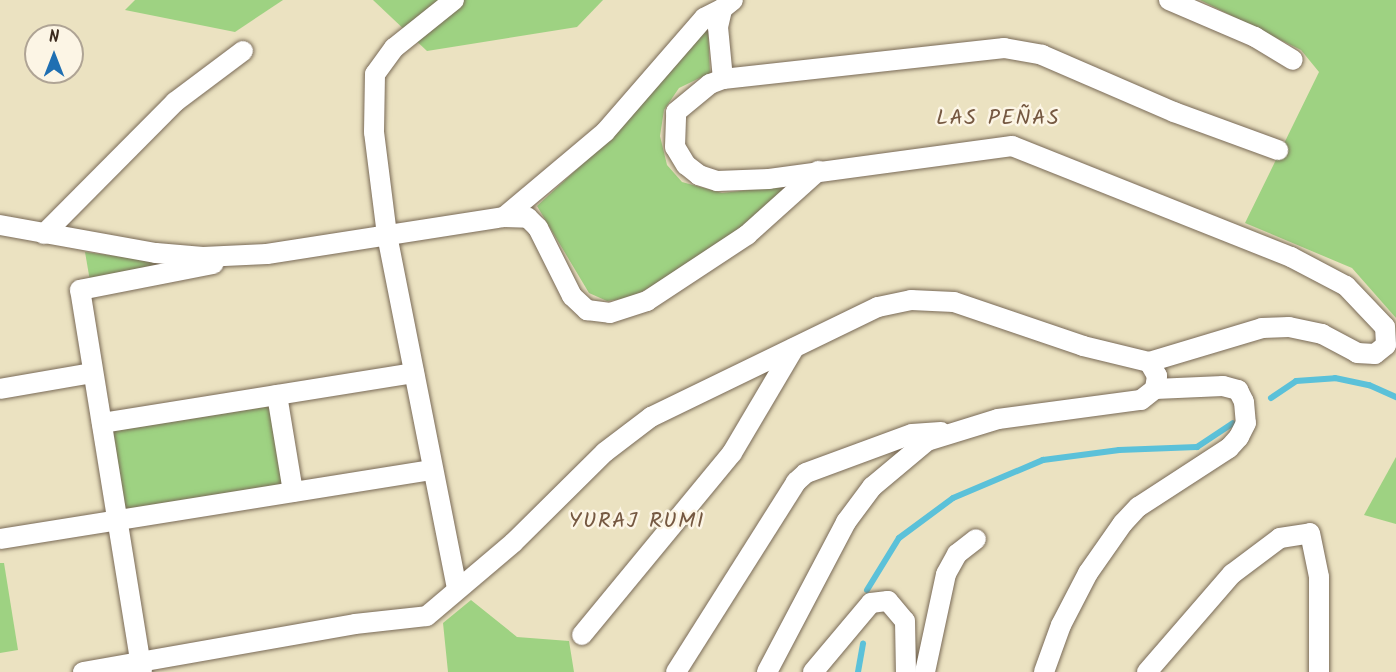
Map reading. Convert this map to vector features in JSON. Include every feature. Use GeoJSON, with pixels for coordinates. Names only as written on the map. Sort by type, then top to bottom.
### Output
{"type":"FeatureCollection","features":[{"type":"Feature","properties":{"kind":"street"},"geometry":{"type":"LineString","coordinates":[[454,0],[394,48],[375,74],[374,132],[387,235],[457,587]]}},
{"type":"Feature","properties":{"kind":"street"},"geometry":{"type":"LineString","coordinates":[[1169,0],[1255,37],[1293,60]]}},
{"type":"Feature","properties":{"kind":"street"},"geometry":{"type":"LineString","coordinates":[[504,217],[605,132],[704,18],[727,4]]}},
{"type":"Feature","properties":{"kind":"street"},"geometry":{"type":"LineString","coordinates":[[723,79],[718,27],[727,4]]}},
{"type":"Feature","properties":{"kind":"street"},"geometry":{"type":"LineString","coordinates":[[83,672],[141,667],[355,624],[427,616],[444,604],[457,587],[513,543],[605,452],[651,417],[878,307],[938,300],[1149,362],[1262,328],[1289,327],[1322,334],[1357,353],[1375,354],[1386,345],[1385,327],[1346,286],[1291,257],[1012,146],[818,171],[717,181],[699,175],[686,165],[675,147],[676,112],[710,84],[723,79],[1004,48],[1042,55],[1174,112],[1278,150]]}},
{"type":"Feature","properties":{"kind":"street"},"geometry":{"type":"LineString","coordinates":[[44,234],[175,102],[243,51]]}},
{"type":"Feature","properties":{"kind":"street"},"geometry":{"type":"LineString","coordinates":[[141,667],[80,290],[267,254],[504,217],[528,218],[572,296],[587,310],[610,313],[647,301],[747,235],[818,171]]}},
{"type":"Feature","properties":{"kind":"street"},"geometry":{"type":"LineString","coordinates":[[0,225],[156,253],[203,257],[267,254]]}},
{"type":"Feature","properties":{"kind":"street"},"geometry":{"type":"LineString","coordinates":[[582,634],[732,453],[794,348]]}},
{"type":"Feature","properties":{"kind":"street"},"geometry":{"type":"LineString","coordinates":[[1149,362],[1157,375],[1155,390]]}},
{"type":"Feature","properties":{"kind":"street"},"geometry":{"type":"LineString","coordinates":[[0,389],[92,373]]}},
{"type":"Feature","properties":{"kind":"street"},"geometry":{"type":"LineString","coordinates":[[102,423],[414,373]]}},
{"type":"Feature","properties":{"kind":"street"},"geometry":{"type":"LineString","coordinates":[[767,672],[823,563],[872,487],[927,441],[956,430],[998,419],[1141,400],[1155,390],[1223,386],[1238,390],[1244,402],[1246,423],[1229,448],[1156,494],[1123,523],[1088,573],[1061,626],[1044,672]]}},
{"type":"Feature","properties":{"kind":"street"},"geometry":{"type":"LineString","coordinates":[[277,395],[293,492]]}},
{"type":"Feature","properties":{"kind":"street"},"geometry":{"type":"LineString","coordinates":[[676,672],[796,482],[806,473],[912,434],[956,430]]}},
{"type":"Feature","properties":{"kind":"street"},"geometry":{"type":"LineString","coordinates":[[0,539],[432,470]]}},
{"type":"Feature","properties":{"kind":"street"},"geometry":{"type":"LineString","coordinates":[[1146,672],[1232,574],[1280,538],[1310,533],[1319,577],[1319,672]]}},
{"type":"Feature","properties":{"kind":"street"},"geometry":{"type":"LineString","coordinates":[[925,672],[946,574],[957,554],[976,539]]}},
{"type":"Feature","properties":{"kind":"street"},"geometry":{"type":"LineString","coordinates":[[813,672],[871,603],[888,601],[905,621],[906,672]]}},
{"type":"Feature","properties":{"kind":"green space"},"geometry":{"type":"Polygon","coordinates":[[[135,0],[283,0],[235,32],[125,10],[135,0]]]}},
{"type":"Feature","properties":{"kind":"green space"},"geometry":{"type":"Polygon","coordinates":[[[373,0],[603,0],[577,27],[427,51],[373,0]]]}},
{"type":"Feature","properties":{"kind":"green space"},"geometry":{"type":"Polygon","coordinates":[[[1200,0],[1396,0],[1396,318],[1352,268],[1245,223],[1319,72],[1301,50],[1200,0]]]}},
{"type":"Feature","properties":{"kind":"green space"},"geometry":{"type":"Polygon","coordinates":[[[708,28],[710,73],[679,88],[664,110],[660,136],[667,165],[682,182],[722,193],[791,185],[739,233],[675,274],[630,298],[607,301],[589,293],[537,206],[614,135],[708,28]]]}},
{"type":"Feature","properties":{"kind":"green space"},"geometry":{"type":"Polygon","coordinates":[[[85,252],[176,264],[90,281],[85,252]]]}},
{"type":"Feature","properties":{"kind":"green space"},"geometry":{"type":"Polygon","coordinates":[[[272,406],[285,485],[125,510],[112,431],[272,406]]]}},
{"type":"Feature","properties":{"kind":"green space"},"geometry":{"type":"Polygon","coordinates":[[[1396,457],[1396,524],[1364,515],[1396,457]]]}},
{"type":"Feature","properties":{"kind":"green space"},"geometry":{"type":"Polygon","coordinates":[[[0,563],[4,563],[18,650],[0,653],[0,563]]]}},
{"type":"Feature","properties":{"kind":"green space"},"geometry":{"type":"Polygon","coordinates":[[[471,600],[517,637],[569,641],[574,672],[448,672],[443,623],[471,600]]]}},
{"type":"Feature","properties":{"kind":"waterway"},"geometry":{"type":"LineString","coordinates":[[1271,398],[1296,381],[1335,378],[1369,385],[1396,397]]}},
{"type":"Feature","properties":{"kind":"waterway"},"geometry":{"type":"LineString","coordinates":[[867,590],[899,538],[953,498],[1043,460],[1119,450],[1197,447],[1233,423]]}},
{"type":"Feature","properties":{"kind":"waterway"},"geometry":{"type":"LineString","coordinates":[[858,672],[863,643]]}},
{"type":"Feature","properties":{"kind":"district","name":"LAS PEÑAS"},"geometry":{"type":"Point","coordinates":[998,119]}},
{"type":"Feature","properties":{"kind":"district","name":"YURAJ RUMI"},"geometry":{"type":"Point","coordinates":[637,522]}}]}
